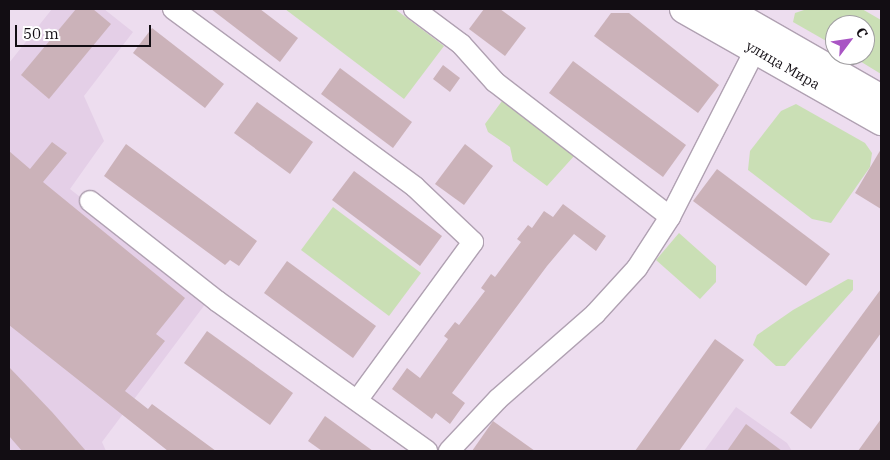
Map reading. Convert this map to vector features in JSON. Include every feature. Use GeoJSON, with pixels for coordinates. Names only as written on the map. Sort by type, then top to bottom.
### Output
{"type":"FeatureCollection","features":[{"type":"Feature","properties":{"kind":"main road","name":"улица Мира"},"geometry":{"type":"LineString","coordinates":[[684,9],[760,41],[881,98]]}},
{"type":"Feature","properties":{"kind":"main road","name":"улица Мира"},"geometry":{"type":"LineString","coordinates":[[724,9],[760,41],[881,121]]}},
{"type":"Feature","properties":{"kind":"street"},"geometry":{"type":"LineString","coordinates":[[173,9],[415,187],[473,242],[358,399]]}},
{"type":"Feature","properties":{"kind":"street"},"geometry":{"type":"LineString","coordinates":[[414,9],[460,44],[495,82],[670,217]]}},
{"type":"Feature","properties":{"kind":"street"},"geometry":{"type":"LineString","coordinates":[[449,451],[498,399],[614,296],[647,255],[670,217],[760,41]]}},
{"type":"Feature","properties":{"kind":"street"},"geometry":{"type":"LineString","coordinates":[[90,200],[217,301],[358,399],[427,451]]}},
{"type":"Feature","properties":{"kind":"shaded area"},"geometry":{"type":"Polygon","coordinates":[[[52,9],[104,9],[133,32],[84,96],[104,141],[70,189],[209,299],[102,442],[106,451],[9,451],[9,63],[52,9]]]}},
{"type":"Feature","properties":{"kind":"shaded area"},"geometry":{"type":"Polygon","coordinates":[[[736,407],[787,443],[792,451],[704,451],[736,407]]]}},
{"type":"Feature","properties":{"kind":"green space"},"geometry":{"type":"Polygon","coordinates":[[[285,9],[395,9],[444,46],[404,99],[285,9]]]}},
{"type":"Feature","properties":{"kind":"green space"},"geometry":{"type":"Polygon","coordinates":[[[807,9],[862,9],[872,15],[825,15],[825,40],[793,22],[795,13],[807,9]]]}},
{"type":"Feature","properties":{"kind":"green space"},"geometry":{"type":"Polygon","coordinates":[[[875,17],[881,20],[881,74],[866,65],[875,65],[875,17]]]}},
{"type":"Feature","properties":{"kind":"green space"},"geometry":{"type":"Polygon","coordinates":[[[502,101],[575,155],[547,186],[513,161],[510,147],[488,132],[485,124],[502,101]]]}},
{"type":"Feature","properties":{"kind":"green space"},"geometry":{"type":"Polygon","coordinates":[[[796,104],[865,143],[872,153],[870,167],[831,223],[812,219],[748,170],[750,151],[781,111],[796,104]]]}},
{"type":"Feature","properties":{"kind":"green space"},"geometry":{"type":"Polygon","coordinates":[[[333,207],[421,273],[389,316],[301,250],[333,207]]]}},
{"type":"Feature","properties":{"kind":"green space"},"geometry":{"type":"Polygon","coordinates":[[[679,233],[716,266],[716,282],[700,299],[656,260],[679,233]]]}},
{"type":"Feature","properties":{"kind":"green space"},"geometry":{"type":"Polygon","coordinates":[[[848,279],[853,280],[853,290],[785,366],[776,366],[753,345],[757,335],[793,310],[848,279]]]}},
{"type":"Feature","properties":{"kind":"building"},"geometry":{"type":"Polygon","coordinates":[[[76,9],[93,9],[111,24],[49,99],[21,75],[76,9]]]}},
{"type":"Feature","properties":{"kind":"building"},"geometry":{"type":"Polygon","coordinates":[[[211,9],[260,9],[298,38],[280,62],[211,9]]]}},
{"type":"Feature","properties":{"kind":"building"},"geometry":{"type":"Polygon","coordinates":[[[484,9],[500,9],[526,28],[505,56],[469,29],[484,9]]]}},
{"type":"Feature","properties":{"kind":"building"},"geometry":{"type":"Polygon","coordinates":[[[611,13],[629,13],[719,85],[698,113],[594,36],[611,13]]]}},
{"type":"Feature","properties":{"kind":"building"},"geometry":{"type":"Polygon","coordinates":[[[152,28],[224,84],[205,108],[133,53],[152,28]]]}},
{"type":"Feature","properties":{"kind":"building"},"geometry":{"type":"Polygon","coordinates":[[[573,61],[686,145],[663,177],[549,93],[573,61]]]}},
{"type":"Feature","properties":{"kind":"building"},"geometry":{"type":"Polygon","coordinates":[[[443,65],[460,78],[450,92],[433,79],[443,65]]]}},
{"type":"Feature","properties":{"kind":"building"},"geometry":{"type":"Polygon","coordinates":[[[340,68],[412,122],[393,148],[321,94],[340,68]]]}},
{"type":"Feature","properties":{"kind":"building"},"geometry":{"type":"Polygon","coordinates":[[[257,102],[313,142],[290,174],[234,133],[257,102]]]}},
{"type":"Feature","properties":{"kind":"building"},"geometry":{"type":"Polygon","coordinates":[[[52,142],[67,153],[43,182],[185,298],[156,334],[165,341],[125,391],[148,409],[152,404],[216,451],[168,451],[9,325],[9,151],[30,169],[52,142]]]}},
{"type":"Feature","properties":{"kind":"building"},"geometry":{"type":"Polygon","coordinates":[[[126,144],[257,241],[239,266],[230,260],[225,265],[104,176],[126,144]]]}},
{"type":"Feature","properties":{"kind":"building"},"geometry":{"type":"Polygon","coordinates":[[[465,144],[493,166],[464,205],[435,184],[465,144]]]}},
{"type":"Feature","properties":{"kind":"building"},"geometry":{"type":"Polygon","coordinates":[[[881,149],[881,209],[855,193],[881,149]]]}},
{"type":"Feature","properties":{"kind":"building"},"geometry":{"type":"Polygon","coordinates":[[[717,169],[830,254],[806,286],[693,201],[717,169]]]}},
{"type":"Feature","properties":{"kind":"building"},"geometry":{"type":"Polygon","coordinates":[[[354,171],[442,236],[420,266],[332,200],[354,171]]]}},
{"type":"Feature","properties":{"kind":"building"},"geometry":{"type":"Polygon","coordinates":[[[563,204],[606,236],[596,251],[574,234],[547,266],[452,393],[465,403],[450,424],[436,413],[432,419],[392,389],[407,368],[420,378],[448,339],[444,336],[455,322],[459,325],[485,291],[481,288],[491,274],[495,277],[521,242],[517,239],[528,225],[532,228],[544,211],[553,217],[563,204]]]}},
{"type":"Feature","properties":{"kind":"building"},"geometry":{"type":"Polygon","coordinates":[[[287,261],[376,326],[353,358],[264,293],[287,261]]]}},
{"type":"Feature","properties":{"kind":"building"},"geometry":{"type":"Polygon","coordinates":[[[881,289],[881,333],[811,429],[790,413],[881,289]]]}},
{"type":"Feature","properties":{"kind":"building"},"geometry":{"type":"Polygon","coordinates":[[[207,331],[293,393],[270,425],[184,363],[207,331]]]}},
{"type":"Feature","properties":{"kind":"building"},"geometry":{"type":"Polygon","coordinates":[[[715,339],[744,360],[679,451],[635,451],[715,339]]]}},
{"type":"Feature","properties":{"kind":"building"},"geometry":{"type":"Polygon","coordinates":[[[9,367],[86,451],[22,451],[9,436],[9,367]]]}},
{"type":"Feature","properties":{"kind":"building"},"geometry":{"type":"Polygon","coordinates":[[[325,416],[373,451],[322,451],[308,441],[325,416]]]}},
{"type":"Feature","properties":{"kind":"building"},"geometry":{"type":"Polygon","coordinates":[[[881,419],[881,451],[858,451],[881,419]]]}},
{"type":"Feature","properties":{"kind":"building"},"geometry":{"type":"Polygon","coordinates":[[[493,421],[535,451],[472,451],[493,421]]]}},
{"type":"Feature","properties":{"kind":"building"},"geometry":{"type":"Polygon","coordinates":[[[746,424],[782,451],[727,451],[746,424]]]}}]}
